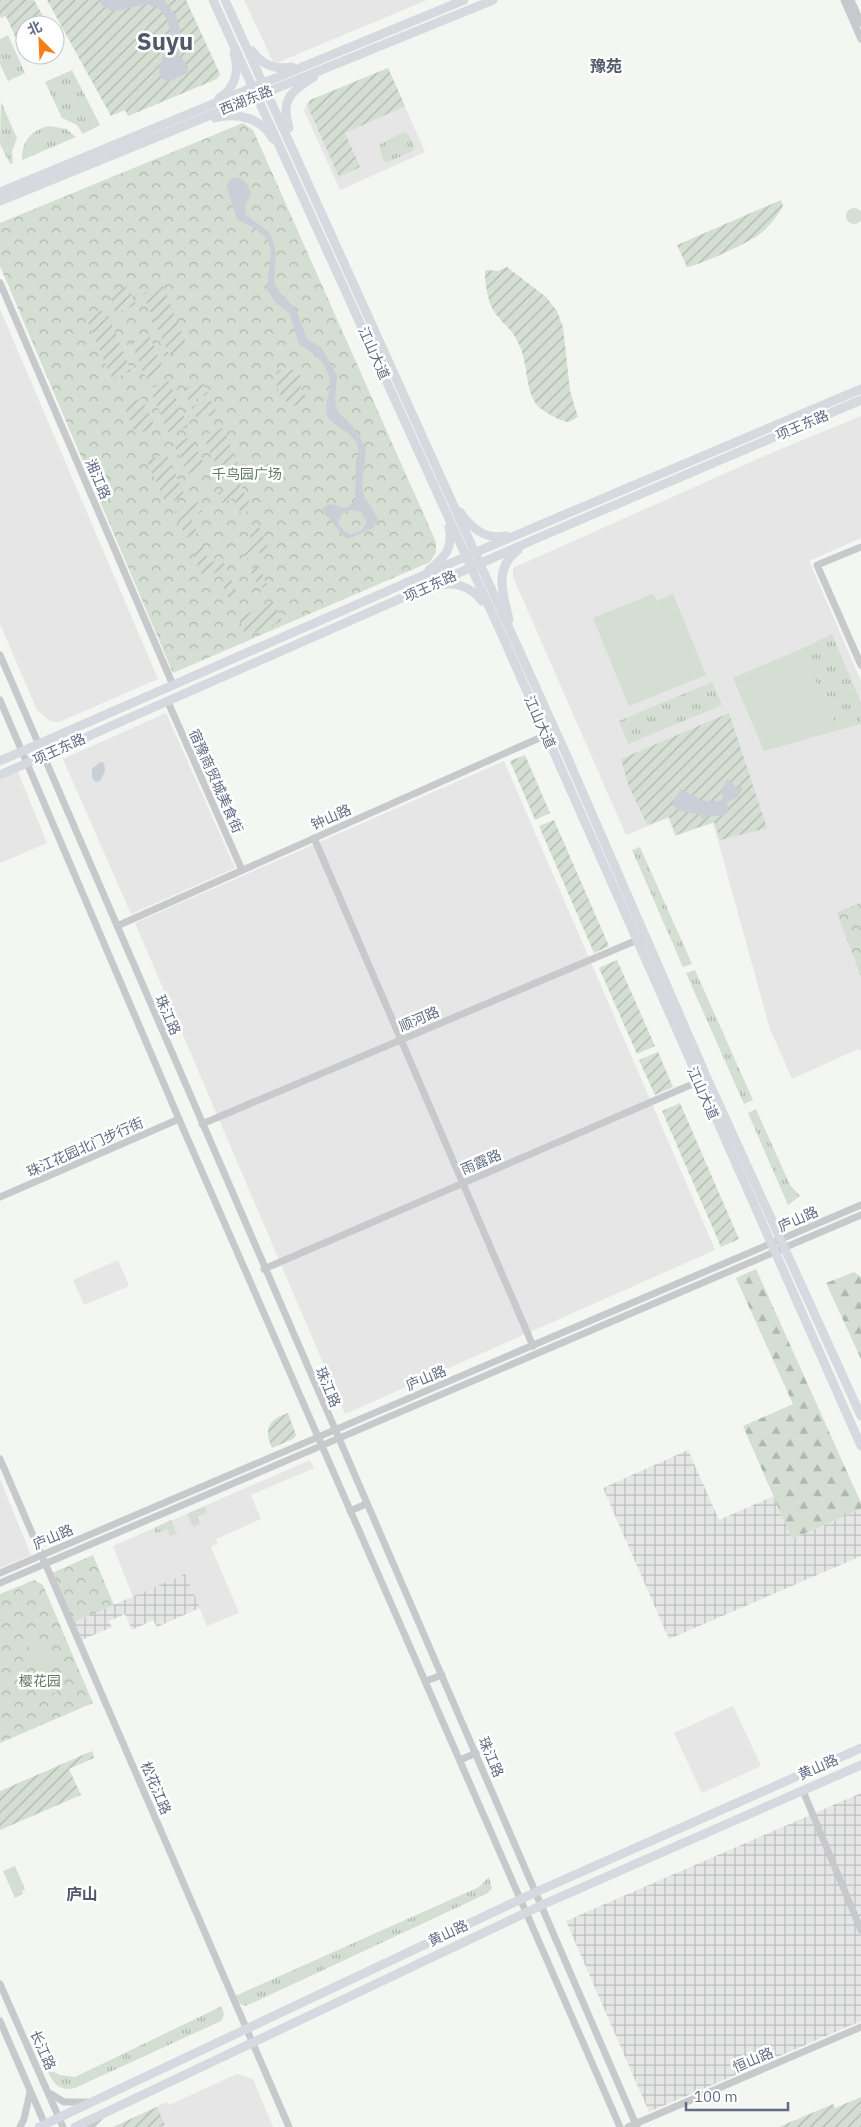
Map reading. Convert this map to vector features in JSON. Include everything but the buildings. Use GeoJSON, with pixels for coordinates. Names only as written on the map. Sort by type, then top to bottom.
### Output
{"type":"FeatureCollection","features":[{"type":"Feature","properties":{"kind":"main road","name":"江山大道"},"geometry":{"type":"LineString","coordinates":[[213,0],[510,642],[555,731],[708,1078],[861,1416]]}},
{"type":"Feature","properties":{"kind":"main road","name":"江山大道"},"geometry":{"type":"LineString","coordinates":[[225,0],[303,171],[443,496]]}},
{"type":"Feature","properties":{"kind":"main road","name":"西湖东路"},"geometry":{"type":"LineString","coordinates":[[0,192],[464,0]]}},
{"type":"Feature","properties":{"kind":"main road","name":"西湖东路"},"geometry":{"type":"LineString","coordinates":[[0,201],[493,0]]}},
{"type":"Feature","properties":{"kind":"main road"},"geometry":{"type":"LineString","coordinates":[[202,109],[226,93],[237,73],[236,60],[224,22]]}},
{"type":"Feature","properties":{"kind":"main road"},"geometry":{"type":"LineString","coordinates":[[243,39],[259,60],[277,68],[292,67],[338,52]]}},
{"type":"Feature","properties":{"kind":"main road"},"geometry":{"type":"LineString","coordinates":[[303,171],[287,120],[286,103],[295,90],[339,62]]}},
{"type":"Feature","properties":{"kind":"main road"},"geometry":{"type":"LineString","coordinates":[[184,126],[224,115],[237,115],[249,118],[270,134],[288,163]]}},
{"type":"Feature","properties":{"kind":"main road","name":"项王东路"},"geometry":{"type":"LineString","coordinates":[[0,761],[470,555],[861,389]]}},
{"type":"Feature","properties":{"kind":"main road","name":"项王东路"},"geometry":{"type":"LineString","coordinates":[[0,775],[540,537],[861,400]]}},
{"type":"Feature","properties":{"kind":"main road"},"geometry":{"type":"LineString","coordinates":[[443,496],[481,533],[504,536],[536,528]]}},
{"type":"Feature","properties":{"kind":"main road"},"geometry":{"type":"LineString","coordinates":[[415,580],[440,562],[448,552],[450,532],[443,496]]}},
{"type":"Feature","properties":{"kind":"main road"},"geometry":{"type":"LineString","coordinates":[[510,642],[501,574],[509,556],[540,537]]}},
{"type":"Feature","properties":{"kind":"main road"},"geometry":{"type":"LineString","coordinates":[[419,590],[443,584],[466,587],[474,591],[510,642]]}},
{"type":"Feature","properties":{"kind":"main road","name":"江山大道"},"geometry":{"type":"LineString","coordinates":[[510,642],[546,735],[698,1082],[861,1446]]}},
{"type":"Feature","properties":{"kind":"main road","name":"黄山路"},"geometry":{"type":"LineString","coordinates":[[44,2126],[522,1898],[861,1748]]}},
{"type":"Feature","properties":{"kind":"main road","name":"黄山路"},"geometry":{"type":"LineString","coordinates":[[74,2127],[542,1905],[861,1765]]}},
{"type":"Feature","properties":{"kind":"street"},"geometry":{"type":"LineString","coordinates":[[844,0],[861,39]]}},
{"type":"Feature","properties":{"kind":"street"},"geometry":{"type":"LineString","coordinates":[[851,0],[861,23]]}},
{"type":"Feature","properties":{"kind":"street","name":"湘江路"},"geometry":{"type":"LineString","coordinates":[[0,283],[174,685]]}},
{"type":"Feature","properties":{"kind":"street"},"geometry":{"type":"LineString","coordinates":[[861,546],[816,565],[861,665]]}},
{"type":"Feature","properties":{"kind":"street","name":"珠江路"},"geometry":{"type":"LineString","coordinates":[[0,654],[333,1431],[442,1675],[637,2126]]}},
{"type":"Feature","properties":{"kind":"street","name":"珠江路"},"geometry":{"type":"LineString","coordinates":[[0,700],[179,1119],[522,1898],[620,2127]]}},
{"type":"Feature","properties":{"kind":"street","name":"宿豫商贸城美食街"},"geometry":{"type":"LineString","coordinates":[[168,702],[242,870]]}},
{"type":"Feature","properties":{"kind":"street","name":"钟山路"},"geometry":{"type":"LineString","coordinates":[[117,926],[555,731]]}},
{"type":"Feature","properties":{"kind":"street"},"geometry":{"type":"LineString","coordinates":[[314,838],[533,1346]]}},
{"type":"Feature","properties":{"kind":"street","name":"顺河路"},"geometry":{"type":"LineString","coordinates":[[202,1124],[646,936]]}},
{"type":"Feature","properties":{"kind":"street","name":"雨露路"},"geometry":{"type":"LineString","coordinates":[[264,1268],[708,1078]]}},
{"type":"Feature","properties":{"kind":"street","name":"珠江花园北门步行街"},"geometry":{"type":"LineString","coordinates":[[0,1197],[179,1119]]}},
{"type":"Feature","properties":{"kind":"street","name":"庐山路"},"geometry":{"type":"LineString","coordinates":[[0,1583],[322,1446],[773,1249],[861,1205]]}},
{"type":"Feature","properties":{"kind":"street","name":"庐山路"},"geometry":{"type":"LineString","coordinates":[[784,1244],[861,1216]]}},
{"type":"Feature","properties":{"kind":"street","name":"庐山路"},"geometry":{"type":"LineString","coordinates":[[0,1573],[533,1346],[773,1249]]}},
{"type":"Feature","properties":{"kind":"street","name":"松花江路"},"geometry":{"type":"LineString","coordinates":[[0,1458],[40,1556]]}},
{"type":"Feature","properties":{"kind":"street","name":"松花江路"},"geometry":{"type":"LineString","coordinates":[[0,1469],[44,1564],[245,2030],[284,2127]]}},
{"type":"Feature","properties":{"kind":"street"},"geometry":{"type":"LineString","coordinates":[[350,1510],[366,1504]]}},
{"type":"Feature","properties":{"kind":"street"},"geometry":{"type":"LineString","coordinates":[[426,1682],[442,1675]]}},
{"type":"Feature","properties":{"kind":"street"},"geometry":{"type":"LineString","coordinates":[[460,1760],[476,1753]]}},
{"type":"Feature","properties":{"kind":"street"},"geometry":{"type":"LineString","coordinates":[[803,1791],[861,1930]]}},
{"type":"Feature","properties":{"kind":"street","name":"长江路"},"geometry":{"type":"LineString","coordinates":[[0,1984],[63,2127]]}},
{"type":"Feature","properties":{"kind":"street","name":"长江路"},"geometry":{"type":"LineString","coordinates":[[0,2021],[44,2126]]}},
{"type":"Feature","properties":{"kind":"street","name":"恒山路"},"geometry":{"type":"LineString","coordinates":[[637,2126],[861,2028]]}},
{"type":"Feature","properties":{"kind":"street","name":"恒山路"},"geometry":{"type":"LineString","coordinates":[[628,2127],[637,2126],[861,2033]]}},
{"type":"Feature","properties":{"kind":"street","name":"松花江路"},"geometry":{"type":"LineString","coordinates":[[250,2043],[289,2127]]}},
{"type":"Feature","properties":{"kind":"street"},"geometry":{"type":"LineString","coordinates":[[46,2087],[52,2096],[64,2102],[80,2104],[95,2101]]}},
{"type":"Feature","properties":{"kind":"street"},"geometry":{"type":"LineString","coordinates":[[20,2127],[30,2100],[30,2089]]}},
{"type":"Feature","properties":{"kind":"street"},"geometry":{"type":"LineString","coordinates":[[90,2127],[105,2112]]}},
{"type":"Feature","properties":{"kind":"shaded area"},"geometry":{"type":"Polygon","coordinates":[[[99,0],[164,0],[176,16],[181,31],[179,55],[188,66],[187,73],[168,82],[161,76],[160,69],[169,28],[166,17],[156,7],[139,5],[112,11],[103,6],[99,0]]]}},
{"type":"Feature","properties":{"kind":"shaded area"},"geometry":{"type":"Polygon","coordinates":[[[244,0],[427,0],[274,64],[244,0]]]}},
{"type":"Feature","properties":{"kind":"shaded area"},"geometry":{"type":"Polygon","coordinates":[[[388,68],[425,152],[340,190],[304,110],[307,102],[388,68]]]}},
{"type":"Feature","properties":{"kind":"shaded area"},"geometry":{"type":"Polygon","coordinates":[[[234,177],[238,178],[246,182],[249,187],[251,194],[245,207],[246,215],[270,233],[276,252],[274,283],[282,295],[296,309],[307,339],[322,348],[337,375],[335,401],[338,412],[353,427],[366,448],[362,486],[364,496],[379,520],[373,528],[348,539],[341,534],[325,515],[322,508],[330,504],[346,508],[355,501],[358,447],[348,433],[329,419],[326,408],[330,387],[327,371],[324,364],[313,353],[299,344],[289,313],[275,302],[267,289],[271,249],[268,241],[259,231],[237,219],[227,188],[229,181],[234,177]],[[351,510],[342,514],[338,523],[347,535],[361,531],[367,522],[361,512],[351,510]]]}},
{"type":"Feature","properties":{"kind":"shaded area"},"geometry":{"type":"Polygon","coordinates":[[[0,309],[158,679],[59,722],[50,721],[37,710],[0,624],[0,309]]]}},
{"type":"Feature","properties":{"kind":"shaded area"},"geometry":{"type":"Polygon","coordinates":[[[861,416],[861,538],[809,561],[861,681],[861,1051],[858,1049],[792,1079],[770,1029],[713,823],[675,836],[668,818],[626,835],[513,577],[513,568],[764,456],[861,416]]]}},
{"type":"Feature","properties":{"kind":"shaded area"},"geometry":{"type":"Polygon","coordinates":[[[166,713],[235,868],[131,914],[63,759],[166,713]]]}},
{"type":"Feature","properties":{"kind":"shaded area"},"geometry":{"type":"Polygon","coordinates":[[[504,761],[715,1250],[345,1414],[135,923],[504,761]]]}},
{"type":"Feature","properties":{"kind":"shaded area"},"geometry":{"type":"Polygon","coordinates":[[[100,762],[104,763],[105,771],[100,781],[96,782],[92,778],[92,769],[100,762]]]}},
{"type":"Feature","properties":{"kind":"shaded area"},"geometry":{"type":"Polygon","coordinates":[[[18,772],[47,843],[0,863],[0,780],[18,772]]]}},
{"type":"Feature","properties":{"kind":"shaded area"},"geometry":{"type":"Polygon","coordinates":[[[727,779],[736,788],[743,787],[738,797],[727,802],[728,812],[721,816],[709,816],[702,819],[699,814],[678,811],[672,804],[681,789],[703,801],[721,801],[723,798],[721,792],[727,779]]]}},
{"type":"Feature","properties":{"kind":"shaded area"},"geometry":{"type":"Polygon","coordinates":[[[118,1260],[129,1286],[84,1305],[73,1280],[118,1260]]]}},
{"type":"Feature","properties":{"kind":"shaded area"},"geometry":{"type":"Polygon","coordinates":[[[688,1450],[719,1520],[774,1496],[792,1539],[861,1509],[861,1556],[669,1639],[603,1488],[688,1450]]]}},
{"type":"Feature","properties":{"kind":"shaded area"},"geometry":{"type":"Polygon","coordinates":[[[310,1460],[314,1468],[251,1495],[261,1519],[216,1539],[218,1544],[211,1547],[239,1613],[207,1626],[185,1574],[133,1597],[113,1546],[310,1460]]]}},
{"type":"Feature","properties":{"kind":"shaded area"},"geometry":{"type":"Polygon","coordinates":[[[0,1479],[31,1555],[0,1568],[0,1479]]]}},
{"type":"Feature","properties":{"kind":"shaded area"},"geometry":{"type":"Polygon","coordinates":[[[185,1574],[200,1608],[157,1627],[153,1620],[132,1630],[125,1614],[109,1621],[112,1627],[82,1640],[74,1622],[185,1574]]]}},
{"type":"Feature","properties":{"kind":"shaded area"},"geometry":{"type":"Polygon","coordinates":[[[733,1706],[761,1766],[702,1793],[674,1733],[733,1706]]]}},
{"type":"Feature","properties":{"kind":"shaded area"},"geometry":{"type":"Polygon","coordinates":[[[861,1793],[861,2021],[649,2112],[566,1921],[861,1793]]]}},
{"type":"Feature","properties":{"kind":"shaded area"},"geometry":{"type":"Polygon","coordinates":[[[237,2074],[253,2079],[273,2127],[113,2127],[167,2102],[169,2105],[237,2074]]]}},
{"type":"Feature","properties":{"kind":"green space"},"geometry":{"type":"Polygon","coordinates":[[[0,0],[34,0],[42,15],[15,15],[15,36],[6,16],[1,18],[0,0]]]}},
{"type":"Feature","properties":{"kind":"green space"},"geometry":{"type":"Polygon","coordinates":[[[47,0],[186,0],[220,74],[217,79],[128,116],[125,110],[111,116],[65,33],[65,15],[55,15],[47,0]]]}},
{"type":"Feature","properties":{"kind":"green space"},"geometry":{"type":"Polygon","coordinates":[[[8,35],[15,51],[15,65],[21,65],[25,73],[8,81],[0,64],[0,39],[8,35]]]}},
{"type":"Feature","properties":{"kind":"green space"},"geometry":{"type":"Polygon","coordinates":[[[388,68],[405,106],[345,133],[360,167],[339,177],[308,107],[310,100],[388,68]]]}},
{"type":"Feature","properties":{"kind":"green space"},"geometry":{"type":"Polygon","coordinates":[[[72,70],[100,125],[83,134],[77,125],[62,118],[45,82],[72,70]]]}},
{"type":"Feature","properties":{"kind":"green space"},"geometry":{"type":"Polygon","coordinates":[[[1,102],[17,138],[12,151],[13,163],[10,164],[0,144],[1,102]]]}},
{"type":"Feature","properties":{"kind":"green space","name":"千鸟园广场"},"geometry":{"type":"Polygon","coordinates":[[[243,123],[253,130],[436,542],[436,552],[430,562],[173,673],[0,266],[0,223],[243,123]]]}},
{"type":"Feature","properties":{"kind":"green space"},"geometry":{"type":"Polygon","coordinates":[[[49,126],[66,129],[76,137],[22,160],[23,147],[29,137],[37,130],[49,126]]]}},
{"type":"Feature","properties":{"kind":"green space"},"geometry":{"type":"Polygon","coordinates":[[[404,132],[408,134],[414,146],[413,151],[384,162],[379,145],[404,132]]]}},
{"type":"Feature","properties":{"kind":"green space"},"geometry":{"type":"Polygon","coordinates":[[[781,200],[783,206],[773,221],[761,233],[737,247],[687,267],[677,245],[781,200]]]}},
{"type":"Feature","properties":{"kind":"green space"},"geometry":{"type":"Polygon","coordinates":[[[854,208],[860,210],[862,216],[860,222],[854,224],[848,222],[846,216],[848,210],[854,208]]]}},
{"type":"Feature","properties":{"kind":"green space"},"geometry":{"type":"Polygon","coordinates":[[[507,267],[546,297],[557,311],[563,327],[570,391],[578,417],[569,422],[551,415],[536,404],[530,390],[523,354],[518,341],[490,304],[485,272],[486,270],[498,271],[507,267]]]}},
{"type":"Feature","properties":{"kind":"green space"},"geometry":{"type":"Polygon","coordinates":[[[161,281],[188,348],[169,355],[143,294],[161,281]]]}},
{"type":"Feature","properties":{"kind":"green space"},"geometry":{"type":"Polygon","coordinates":[[[128,286],[136,305],[117,312],[109,294],[128,286]]]}},
{"type":"Feature","properties":{"kind":"green space"},"geometry":{"type":"Polygon","coordinates":[[[106,310],[131,371],[112,379],[85,315],[106,310]]]}},
{"type":"Feature","properties":{"kind":"green space"},"geometry":{"type":"Polygon","coordinates":[[[149,335],[164,370],[146,378],[131,343],[149,335]]]}},
{"type":"Feature","properties":{"kind":"green space"},"geometry":{"type":"Polygon","coordinates":[[[290,368],[300,375],[301,389],[308,400],[305,406],[291,404],[286,401],[279,391],[276,378],[277,371],[290,368]]]}},
{"type":"Feature","properties":{"kind":"green space"},"geometry":{"type":"Polygon","coordinates":[[[169,381],[188,427],[169,434],[150,389],[169,381]]]}},
{"type":"Feature","properties":{"kind":"green space"},"geometry":{"type":"Polygon","coordinates":[[[202,381],[208,394],[189,402],[184,389],[202,381]]]}},
{"type":"Feature","properties":{"kind":"green space"},"geometry":{"type":"Polygon","coordinates":[[[142,398],[155,427],[136,435],[124,406],[142,398]]]}},
{"type":"Feature","properties":{"kind":"green space"},"geometry":{"type":"Polygon","coordinates":[[[210,399],[217,414],[197,419],[191,407],[210,399]]]}},
{"type":"Feature","properties":{"kind":"green space"},"geometry":{"type":"Polygon","coordinates":[[[223,428],[241,471],[222,479],[203,436],[223,428]]]}},
{"type":"Feature","properties":{"kind":"green space"},"geometry":{"type":"Polygon","coordinates":[[[192,436],[205,467],[187,474],[174,444],[192,436]]]}},
{"type":"Feature","properties":{"kind":"green space"},"geometry":{"type":"Polygon","coordinates":[[[166,453],[185,496],[166,504],[147,461],[166,453]]]}},
{"type":"Feature","properties":{"kind":"green space"},"geometry":{"type":"Polygon","coordinates":[[[240,483],[252,509],[241,514],[234,498],[222,503],[218,493],[240,483]]]}},
{"type":"Feature","properties":{"kind":"green space"},"geometry":{"type":"Polygon","coordinates":[[[198,502],[202,512],[190,517],[197,533],[186,538],[175,512],[198,502]]]}},
{"type":"Feature","properties":{"kind":"green space"},"geometry":{"type":"Polygon","coordinates":[[[257,523],[269,549],[246,559],[242,549],[253,544],[247,528],[257,523]]]}},
{"type":"Feature","properties":{"kind":"green space"},"geometry":{"type":"Polygon","coordinates":[[[203,547],[210,563],[222,558],[226,568],[203,578],[192,552],[203,547]]]}},
{"type":"Feature","properties":{"kind":"green space"},"geometry":{"type":"Polygon","coordinates":[[[259,566],[267,585],[259,589],[250,570],[259,566]]]}},
{"type":"Feature","properties":{"kind":"green space"},"geometry":{"type":"Polygon","coordinates":[[[231,579],[239,598],[230,602],[222,583],[231,579]]]}},
{"type":"Feature","properties":{"kind":"green space"},"geometry":{"type":"Polygon","coordinates":[[[653,594],[657,601],[673,594],[706,675],[629,706],[593,618],[653,594]]]}},
{"type":"Feature","properties":{"kind":"green space"},"geometry":{"type":"Polygon","coordinates":[[[274,602],[282,621],[246,636],[238,618],[274,602]]]}},
{"type":"Feature","properties":{"kind":"green space"},"geometry":{"type":"Polygon","coordinates":[[[832,634],[861,703],[861,724],[838,730],[801,649],[832,634]]]}},
{"type":"Feature","properties":{"kind":"green space"},"geometry":{"type":"Polygon","coordinates":[[[801,649],[838,730],[764,751],[733,678],[801,649]]]}},
{"type":"Feature","properties":{"kind":"green space"},"geometry":{"type":"Polygon","coordinates":[[[712,682],[722,705],[628,744],[619,721],[712,682]]]}},
{"type":"Feature","properties":{"kind":"green space"},"geometry":{"type":"Polygon","coordinates":[[[729,713],[767,828],[720,840],[714,822],[676,835],[669,817],[647,825],[628,784],[621,759],[729,713]]]}},
{"type":"Feature","properties":{"kind":"green space"},"geometry":{"type":"Polygon","coordinates":[[[525,755],[550,813],[535,820],[510,761],[525,755]]]}},
{"type":"Feature","properties":{"kind":"green space"},"geometry":{"type":"Polygon","coordinates":[[[554,820],[609,946],[594,953],[539,826],[554,820]]]}},
{"type":"Feature","properties":{"kind":"green space"},"geometry":{"type":"Polygon","coordinates":[[[640,847],[692,964],[683,967],[632,850],[640,847]]]}},
{"type":"Feature","properties":{"kind":"green space"},"geometry":{"type":"Polygon","coordinates":[[[861,903],[861,977],[837,912],[861,903]]]}},
{"type":"Feature","properties":{"kind":"green space"},"geometry":{"type":"Polygon","coordinates":[[[617,960],[655,1046],[637,1054],[599,968],[617,960]]]}},
{"type":"Feature","properties":{"kind":"green space"},"geometry":{"type":"Polygon","coordinates":[[[695,970],[753,1100],[744,1104],[686,973],[695,970]]]}},
{"type":"Feature","properties":{"kind":"green space"},"geometry":{"type":"Polygon","coordinates":[[[658,1052],[673,1087],[655,1095],[639,1060],[658,1052]]]}},
{"type":"Feature","properties":{"kind":"green space"},"geometry":{"type":"Polygon","coordinates":[[[680,1103],[739,1239],[721,1247],[662,1111],[680,1103]]]}},
{"type":"Feature","properties":{"kind":"green space"},"geometry":{"type":"Polygon","coordinates":[[[756,1109],[790,1185],[800,1196],[788,1205],[748,1113],[756,1109]]]}},
{"type":"Feature","properties":{"kind":"green space"},"geometry":{"type":"Polygon","coordinates":[[[756,1269],[861,1503],[861,1509],[792,1539],[743,1426],[793,1404],[736,1278],[756,1269]]]}},
{"type":"Feature","properties":{"kind":"green space"},"geometry":{"type":"Polygon","coordinates":[[[854,1272],[861,1277],[861,1359],[826,1283],[854,1272]]]}},
{"type":"Feature","properties":{"kind":"green space"},"geometry":{"type":"Polygon","coordinates":[[[288,1413],[296,1435],[293,1439],[272,1448],[268,1430],[276,1418],[288,1413]]]}},
{"type":"Feature","properties":{"kind":"green space"},"geometry":{"type":"Polygon","coordinates":[[[205,1506],[207,1512],[197,1517],[200,1524],[193,1527],[187,1514],[205,1506]]]}},
{"type":"Feature","properties":{"kind":"green space"},"geometry":{"type":"Polygon","coordinates":[[[171,1520],[177,1534],[170,1536],[167,1529],[156,1533],[154,1528],[171,1520]]]}},
{"type":"Feature","properties":{"kind":"green space"},"geometry":{"type":"Polygon","coordinates":[[[93,1555],[114,1605],[74,1622],[52,1573],[93,1555]]]}},
{"type":"Feature","properties":{"kind":"green space","name":"樱花园"},"geometry":{"type":"Polygon","coordinates":[[[34,1580],[43,1585],[93,1703],[0,1743],[0,1594],[34,1580]]]}},
{"type":"Feature","properties":{"kind":"green space"},"geometry":{"type":"Polygon","coordinates":[[[43,1638],[55,1666],[39,1672],[28,1645],[43,1638]]]}},
{"type":"Feature","properties":{"kind":"green space"},"geometry":{"type":"Polygon","coordinates":[[[59,1672],[65,1688],[49,1695],[47,1691],[39,1695],[34,1683],[59,1672]]]}},
{"type":"Feature","properties":{"kind":"green space"},"geometry":{"type":"Polygon","coordinates":[[[92,1751],[94,1758],[69,1769],[81,1795],[0,1830],[0,1791],[92,1751]]]}},
{"type":"Feature","properties":{"kind":"green space"},"geometry":{"type":"Polygon","coordinates":[[[15,1866],[25,1889],[22,1891],[23,1894],[15,1898],[3,1871],[15,1866]]]}},
{"type":"Feature","properties":{"kind":"green space"},"geometry":{"type":"Polygon","coordinates":[[[489,1877],[492,1888],[488,1893],[245,2006],[240,2004],[235,1996],[479,1887],[489,1877]]]}},
{"type":"Feature","properties":{"kind":"green space"},"geometry":{"type":"Polygon","coordinates":[[[222,2006],[224,2015],[221,2021],[75,2088],[60,2087],[53,2081],[46,2068],[60,2075],[75,2077],[222,2006]]]}},
{"type":"Feature","properties":{"kind":"green space"},"geometry":{"type":"Polygon","coordinates":[[[861,2097],[861,2127],[779,2127],[833,2104],[835,2108],[861,2097]]]}},
{"type":"Feature","properties":{"kind":"green space"},"geometry":{"type":"Polygon","coordinates":[[[157,2107],[165,2125],[160,2127],[113,2127],[157,2107]]]}},
{"type":"Feature","properties":{"kind":"district","name":"Suyu"},"geometry":{"type":"Point","coordinates":[165,42]}},
{"type":"Feature","properties":{"kind":"district","name":"豫苑"},"geometry":{"type":"Point","coordinates":[606,66]}},
{"type":"Feature","properties":{"kind":"district","name":"庐山"},"geometry":{"type":"Point","coordinates":[82,1894]}}]}
